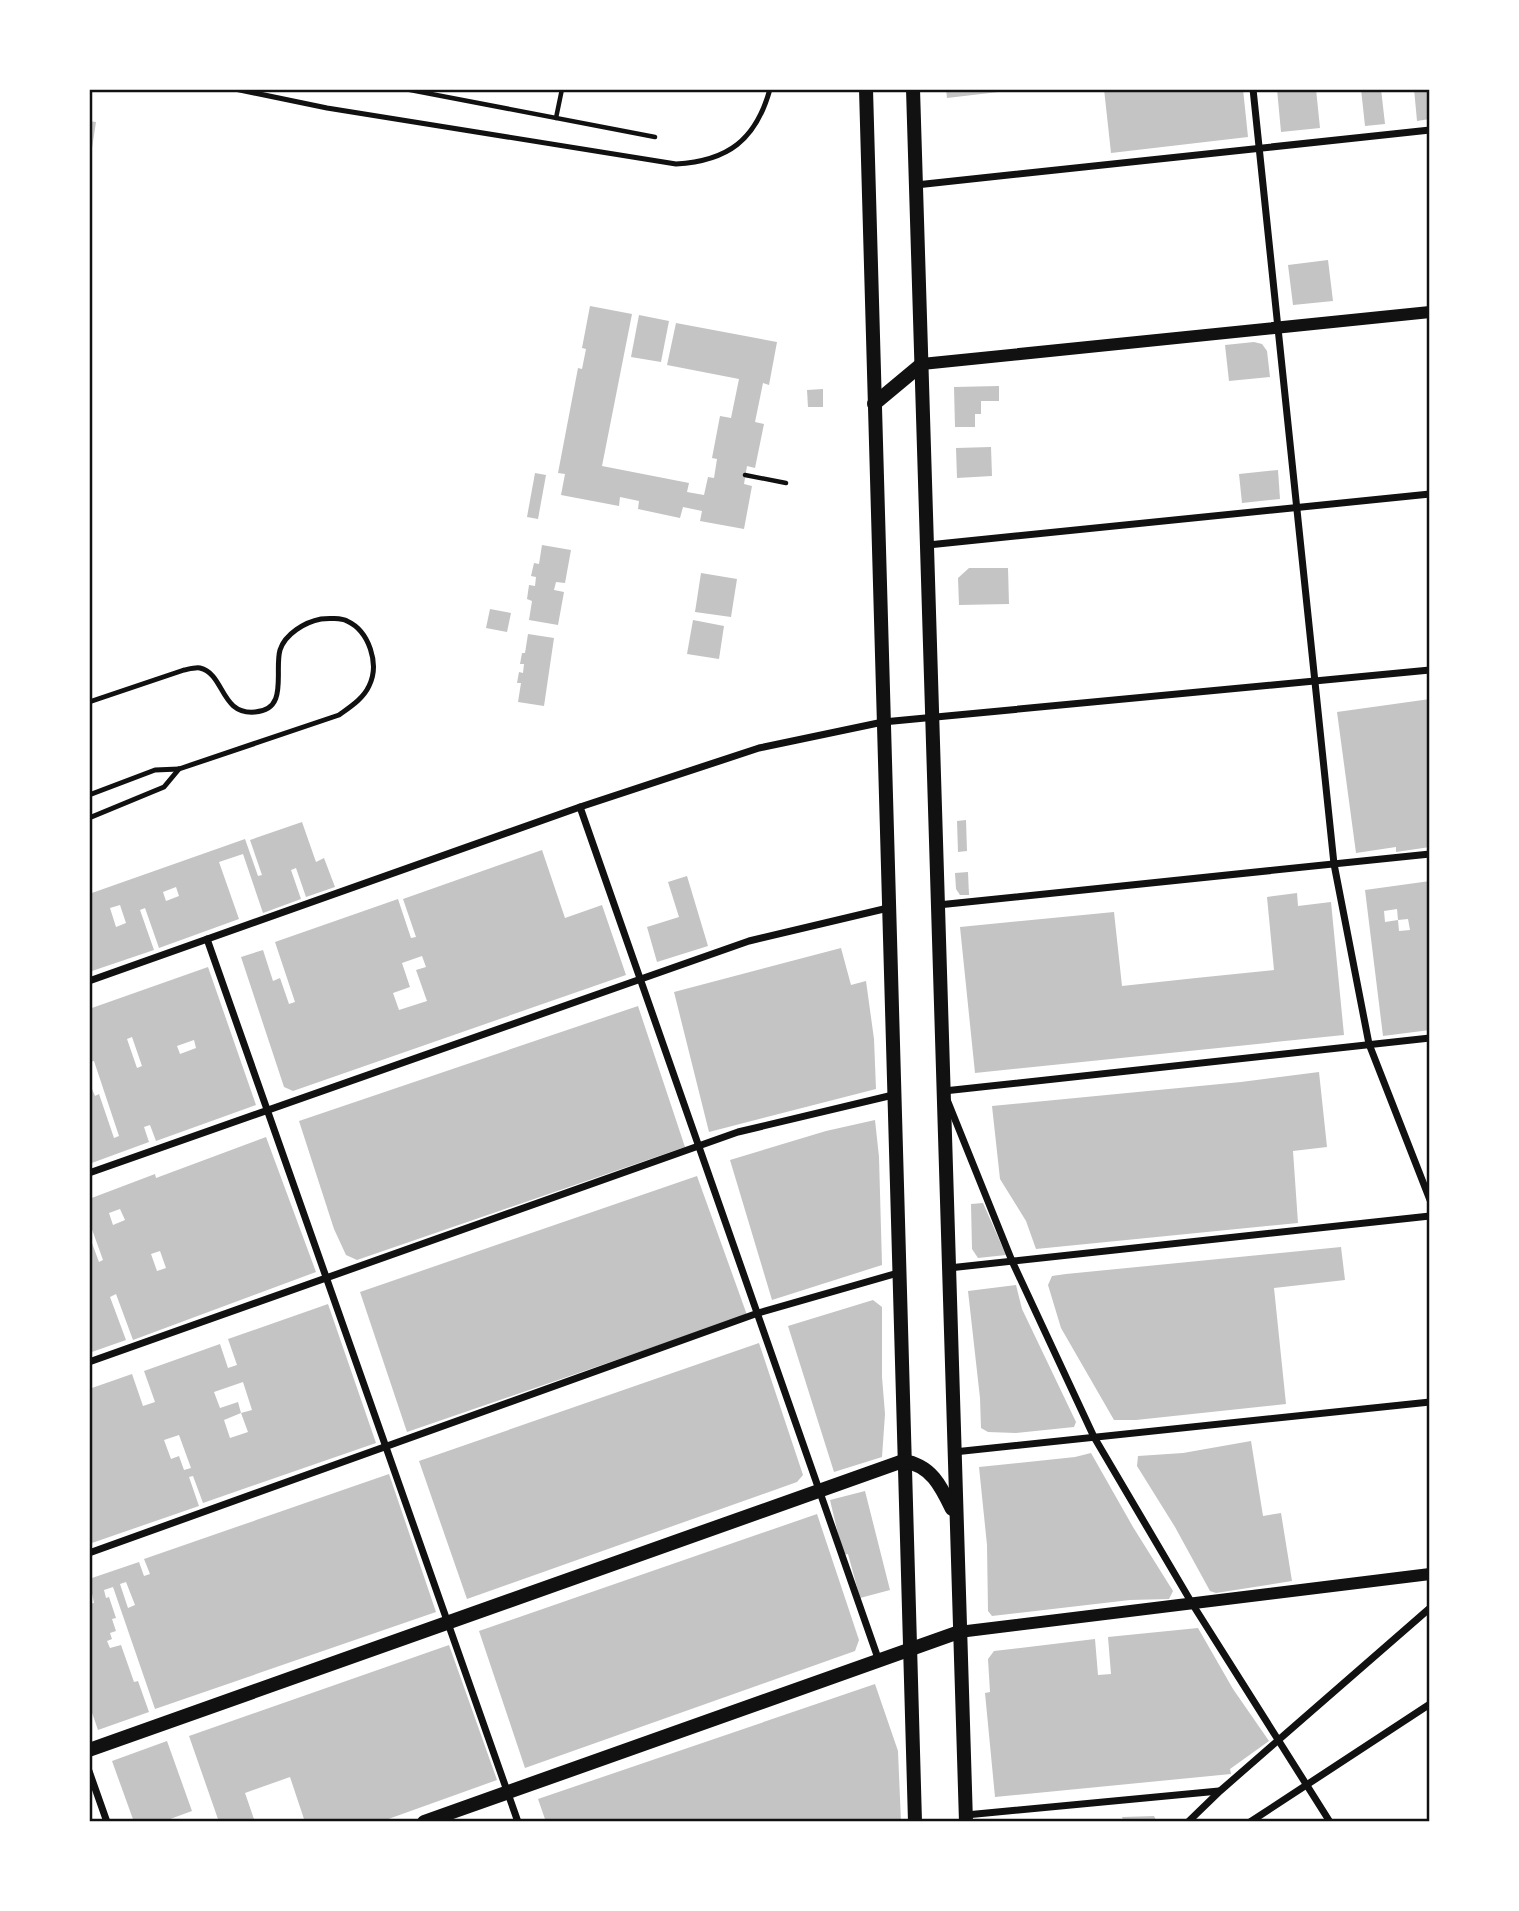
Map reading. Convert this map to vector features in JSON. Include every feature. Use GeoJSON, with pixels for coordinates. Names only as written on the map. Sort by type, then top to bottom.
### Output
{"type":"FeatureCollection","features":[{"type":"Feature","properties":{"kind":"main road"},"geometry":{"type":"LineString","coordinates":[[866,89],[915,1822]]}},
{"type":"Feature","properties":{"kind":"main road"},"geometry":{"type":"LineString","coordinates":[[913,89],[965,1819]]}},
{"type":"Feature","properties":{"kind":"main road"},"geometry":{"type":"LineString","coordinates":[[874,404],[922,364]]}},
{"type":"Feature","properties":{"kind":"main road"},"geometry":{"type":"LineString","coordinates":[[89,1750],[904,1461],[916,1464],[935,1478],[956,1517]]}},
{"type":"Feature","properties":{"kind":"main road"},"geometry":{"type":"LineString","coordinates":[[424,1822],[959,1632]]}},
{"type":"Feature","properties":{"kind":"street"},"geometry":{"type":"LineString","coordinates":[[1253,89],[1334,864],[1369,1044],[1430,1200]]}},
{"type":"Feature","properties":{"kind":"street"},"geometry":{"type":"LineString","coordinates":[[916,185],[1430,130]]}},
{"type":"Feature","properties":{"kind":"street"},"geometry":{"type":"LineString","coordinates":[[922,364],[1430,312]]}},
{"type":"Feature","properties":{"kind":"street"},"geometry":{"type":"LineString","coordinates":[[928,545],[1430,494]]}},
{"type":"Feature","properties":{"kind":"street"},"geometry":{"type":"LineString","coordinates":[[89,981],[580,807],[759,748],[883,722],[1430,670]]}},
{"type":"Feature","properties":{"kind":"street"},"geometry":{"type":"LineString","coordinates":[[580,807],[879,1661]]}},
{"type":"Feature","properties":{"kind":"street"},"geometry":{"type":"LineString","coordinates":[[938,905],[1430,854]]}},
{"type":"Feature","properties":{"kind":"street"},"geometry":{"type":"LineString","coordinates":[[89,1174],[750,941],[888,908]]}},
{"type":"Feature","properties":{"kind":"street"},"geometry":{"type":"LineString","coordinates":[[207,939],[518,1822]]}},
{"type":"Feature","properties":{"kind":"street"},"geometry":{"type":"LineString","coordinates":[[1330,1822],[1193,1605],[1094,1437],[1012,1261],[944,1091],[1430,1038]]}},
{"type":"Feature","properties":{"kind":"street"},"geometry":{"type":"LineString","coordinates":[[89,1362],[738,1132],[893,1095]]}},
{"type":"Feature","properties":{"kind":"street"},"geometry":{"type":"LineString","coordinates":[[949,1268],[1430,1216]]}},
{"type":"Feature","properties":{"kind":"street"},"geometry":{"type":"LineString","coordinates":[[89,1553],[758,1313],[898,1273]]}},
{"type":"Feature","properties":{"kind":"street"},"geometry":{"type":"LineString","coordinates":[[954,1452],[1430,1402]]}},
{"type":"Feature","properties":{"kind":"street"},"geometry":{"type":"LineString","coordinates":[[959,1632],[1430,1574]]}},
{"type":"Feature","properties":{"kind":"street"},"geometry":{"type":"LineString","coordinates":[[1188,1822],[1430,1608]]}},
{"type":"Feature","properties":{"kind":"street"},"geometry":{"type":"LineString","coordinates":[[1250,1822],[1430,1704]]}},
{"type":"Feature","properties":{"kind":"street"},"geometry":{"type":"LineString","coordinates":[[89,1771],[107,1822]]}},
{"type":"Feature","properties":{"kind":"street"},"geometry":{"type":"LineString","coordinates":[[965,1819],[1220,1791]]}},
{"type":"Feature","properties":{"kind":"lane"},"geometry":{"type":"LineString","coordinates":[[235,89],[327,108],[676,164],[699,163],[718,157],[737,145],[752,131],[764,111],[770,89]]}},
{"type":"Feature","properties":{"kind":"lane"},"geometry":{"type":"LineString","coordinates":[[89,702],[184,670],[199,668],[211,674],[230,705],[243,711],[256,712],[269,708],[278,696],[280,649],[295,629],[321,619],[346,620],[363,633],[373,658],[370,684],[357,702],[339,715],[179,769],[155,770],[89,795]]}},
{"type":"Feature","properties":{"kind":"lane"},"geometry":{"type":"LineString","coordinates":[[89,818],[164,788],[179,769]]}},
{"type":"Feature","properties":{"kind":"path"},"geometry":{"type":"LineString","coordinates":[[405,89],[655,137]]}},
{"type":"Feature","properties":{"kind":"path"},"geometry":{"type":"LineString","coordinates":[[556,118],[562,89]]}},
{"type":"Feature","properties":{"kind":"path"},"geometry":{"type":"LineString","coordinates":[[746,475],[786,483]]}},
{"type":"Feature","properties":{"kind":"building"},"geometry":{"type":"Polygon","coordinates":[[[946,89],[1007,89],[1007,91],[947,98],[946,89]]]}},
{"type":"Feature","properties":{"kind":"building"},"geometry":{"type":"Polygon","coordinates":[[[1104,89],[1243,89],[1248,137],[1111,153],[1104,89]]]}},
{"type":"Feature","properties":{"kind":"building"},"geometry":{"type":"Polygon","coordinates":[[[1277,89],[1316,89],[1320,128],[1281,132],[1277,89]]]}},
{"type":"Feature","properties":{"kind":"building"},"geometry":{"type":"Polygon","coordinates":[[[1361,89],[1381,89],[1385,124],[1365,126],[1361,89]]]}},
{"type":"Feature","properties":{"kind":"building"},"geometry":{"type":"Polygon","coordinates":[[[1414,89],[1430,89],[1430,119],[1417,121],[1414,89]]]}},
{"type":"Feature","properties":{"kind":"building"},"geometry":{"type":"Polygon","coordinates":[[[89,121],[96,122],[91,155],[89,155],[89,121]]]}},
{"type":"Feature","properties":{"kind":"building"},"geometry":{"type":"Polygon","coordinates":[[[1328,260],[1333,301],[1293,305],[1288,265],[1328,260]]]}},
{"type":"Feature","properties":{"kind":"building"},"geometry":{"type":"Polygon","coordinates":[[[590,306],[632,314],[602,466],[689,483],[687,492],[704,495],[708,477],[714,478],[717,459],[712,458],[720,416],[731,418],[739,379],[667,365],[676,323],[777,342],[769,385],[763,383],[755,422],[764,424],[755,468],[747,466],[744,484],[752,486],[744,529],[700,521],[702,511],[683,507],[680,518],[638,509],[639,501],[620,497],[619,506],[561,495],[565,474],[558,473],[578,368],[582,369],[586,349],[582,348],[590,306]]]}},
{"type":"Feature","properties":{"kind":"building"},"geometry":{"type":"Polygon","coordinates":[[[639,315],[669,321],[661,362],[631,357],[639,315]]]}},
{"type":"Feature","properties":{"kind":"building"},"geometry":{"type":"Polygon","coordinates":[[[1254,342],[1262,344],[1267,351],[1270,377],[1229,381],[1225,345],[1254,342]]]}},
{"type":"Feature","properties":{"kind":"building"},"geometry":{"type":"Polygon","coordinates":[[[999,386],[999,401],[981,401],[981,414],[975,414],[975,427],[955,427],[954,387],[999,386]]]}},
{"type":"Feature","properties":{"kind":"building"},"geometry":{"type":"Polygon","coordinates":[[[823,389],[823,407],[808,407],[807,390],[823,389]]]}},
{"type":"Feature","properties":{"kind":"building"},"geometry":{"type":"Polygon","coordinates":[[[991,447],[992,476],[957,478],[956,448],[991,447]]]}},
{"type":"Feature","properties":{"kind":"building"},"geometry":{"type":"Polygon","coordinates":[[[1278,470],[1280,499],[1242,503],[1239,474],[1278,470]]]}},
{"type":"Feature","properties":{"kind":"building"},"geometry":{"type":"Polygon","coordinates":[[[535,473],[546,475],[538,519],[527,517],[535,473]]]}},
{"type":"Feature","properties":{"kind":"building"},"geometry":{"type":"Polygon","coordinates":[[[542,545],[571,550],[565,583],[556,582],[554,590],[564,592],[558,625],[529,620],[532,601],[527,599],[529,585],[535,586],[536,577],[531,576],[534,563],[539,564],[542,545]]]}},
{"type":"Feature","properties":{"kind":"building"},"geometry":{"type":"Polygon","coordinates":[[[969,568],[1008,568],[1009,604],[959,605],[958,578],[969,568]]]}},
{"type":"Feature","properties":{"kind":"building"},"geometry":{"type":"Polygon","coordinates":[[[701,573],[737,579],[731,617],[695,612],[701,573]]]}},
{"type":"Feature","properties":{"kind":"building"},"geometry":{"type":"Polygon","coordinates":[[[490,609],[511,613],[507,632],[486,628],[490,609]]]}},
{"type":"Feature","properties":{"kind":"building"},"geometry":{"type":"Polygon","coordinates":[[[693,620],[724,626],[719,659],[687,654],[693,620]]]}},
{"type":"Feature","properties":{"kind":"building"},"geometry":{"type":"Polygon","coordinates":[[[528,634],[554,638],[544,706],[518,702],[521,683],[517,683],[519,672],[523,673],[524,664],[520,664],[528,634]]]}},
{"type":"Feature","properties":{"kind":"building"},"geometry":{"type":"Polygon","coordinates":[[[1430,699],[1430,847],[1396,852],[1396,847],[1356,853],[1337,712],[1430,699]]]}},
{"type":"Feature","properties":{"kind":"building"},"geometry":{"type":"Polygon","coordinates":[[[966,820],[967,851],[958,852],[957,821],[966,820]]]}},
{"type":"Feature","properties":{"kind":"building"},"geometry":{"type":"Polygon","coordinates":[[[302,822],[316,862],[324,858],[335,887],[306,897],[296,868],[291,870],[301,899],[263,913],[243,854],[219,862],[239,919],[159,948],[145,908],[140,910],[154,950],[89,972],[89,894],[245,839],[258,876],[262,875],[250,840],[302,822]],[[176,887],[163,892],[166,901],[179,896],[176,887]],[[120,905],[110,908],[116,927],[126,923],[120,905]]]}},
{"type":"Feature","properties":{"kind":"building"},"geometry":{"type":"Polygon","coordinates":[[[542,850],[565,918],[602,905],[626,975],[293,1091],[284,1087],[241,957],[263,950],[273,981],[280,978],[289,1004],[295,1002],[275,942],[398,899],[411,938],[416,937],[403,899],[542,850]],[[422,956],[402,963],[410,987],[393,993],[399,1010],[427,1001],[416,970],[426,967],[422,956]]]}},
{"type":"Feature","properties":{"kind":"building"},"geometry":{"type":"Polygon","coordinates":[[[968,872],[969,895],[960,895],[956,889],[955,873],[968,872]]]}},
{"type":"Feature","properties":{"kind":"building"},"geometry":{"type":"Polygon","coordinates":[[[687,876],[708,946],[657,962],[647,927],[679,917],[668,882],[687,876]]]}},
{"type":"Feature","properties":{"kind":"building"},"geometry":{"type":"Polygon","coordinates":[[[1430,881],[1430,1030],[1383,1036],[1365,890],[1430,881]],[[1397,909],[1384,911],[1385,922],[1398,920],[1397,909]],[[1408,919],[1398,920],[1399,931],[1410,930],[1408,919]]]}},
{"type":"Feature","properties":{"kind":"building"},"geometry":{"type":"Polygon","coordinates":[[[1297,893],[1298,906],[1331,902],[1344,1035],[975,1073],[960,927],[1114,912],[1122,986],[1274,970],[1267,897],[1297,893]]]}},
{"type":"Feature","properties":{"kind":"building"},"geometry":{"type":"Polygon","coordinates":[[[841,948],[851,985],[866,981],[874,1039],[876,1089],[709,1132],[674,992],[841,948]]]}},
{"type":"Feature","properties":{"kind":"building"},"geometry":{"type":"Polygon","coordinates":[[[208,967],[256,1105],[156,1141],[150,1125],[144,1127],[149,1142],[89,1164],[89,1082],[95,1096],[99,1094],[114,1138],[119,1136],[94,1061],[89,1062],[89,1009],[208,967]],[[132,1037],[127,1039],[137,1068],[142,1066],[132,1037]],[[194,1040],[177,1046],[180,1054],[196,1048],[194,1040]]]}},
{"type":"Feature","properties":{"kind":"building"},"geometry":{"type":"Polygon","coordinates":[[[638,1006],[685,1147],[357,1260],[346,1255],[334,1229],[299,1121],[638,1006]]]}},
{"type":"Feature","properties":{"kind":"building"},"geometry":{"type":"Polygon","coordinates":[[[1319,1072],[1327,1147],[1293,1151],[1298,1223],[1036,1249],[1026,1221],[1000,1179],[992,1106],[1319,1072]]]}},
{"type":"Feature","properties":{"kind":"building"},"geometry":{"type":"Polygon","coordinates":[[[875,1120],[879,1157],[882,1265],[772,1300],[730,1160],[826,1131],[875,1120]]]}},
{"type":"Feature","properties":{"kind":"building"},"geometry":{"type":"Polygon","coordinates":[[[266,1137],[316,1272],[133,1340],[116,1294],[110,1297],[126,1340],[89,1353],[89,1235],[99,1262],[103,1260],[89,1221],[89,1199],[155,1174],[156,1178],[266,1137]],[[120,1209],[109,1213],[113,1225],[125,1220],[120,1209]],[[160,1251],[151,1254],[157,1271],[166,1268],[160,1251]]]}},
{"type":"Feature","properties":{"kind":"building"},"geometry":{"type":"Polygon","coordinates":[[[697,1176],[747,1315],[407,1432],[360,1292],[697,1176]]]}},
{"type":"Feature","properties":{"kind":"building"},"geometry":{"type":"Polygon","coordinates":[[[983,1203],[1006,1255],[978,1258],[972,1249],[971,1204],[983,1203]]]}},
{"type":"Feature","properties":{"kind":"building"},"geometry":{"type":"Polygon","coordinates":[[[1341,1247],[1345,1280],[1274,1288],[1286,1404],[1114,1420],[1061,1328],[1048,1285],[1052,1276],[1066,1274],[1341,1247]]]}},
{"type":"Feature","properties":{"kind":"building"},"geometry":{"type":"Polygon","coordinates":[[[1016,1285],[1022,1309],[1076,1422],[1074,1427],[1016,1433],[988,1432],[981,1428],[968,1291],[1016,1285]]]}},
{"type":"Feature","properties":{"kind":"building"},"geometry":{"type":"Polygon","coordinates":[[[873,1300],[882,1307],[885,1414],[882,1457],[834,1472],[788,1326],[873,1300]]]}},
{"type":"Feature","properties":{"kind":"building"},"geometry":{"type":"Polygon","coordinates":[[[328,1304],[376,1443],[203,1503],[193,1476],[189,1477],[199,1506],[89,1544],[89,1389],[132,1374],[143,1406],[155,1402],[144,1371],[220,1344],[228,1368],[237,1365],[228,1339],[328,1304]],[[243,1382],[214,1392],[220,1408],[238,1402],[241,1413],[252,1410],[243,1382]],[[241,1413],[224,1420],[230,1438],[248,1432],[241,1413]],[[179,1435],[164,1440],[171,1459],[179,1456],[184,1470],[191,1468],[179,1435]]]}},
{"type":"Feature","properties":{"kind":"building"},"geometry":{"type":"Polygon","coordinates":[[[759,1343],[803,1475],[797,1482],[467,1599],[419,1461],[759,1343]]]}},
{"type":"Feature","properties":{"kind":"building"},"geometry":{"type":"Polygon","coordinates":[[[1251,1441],[1263,1516],[1281,1513],[1292,1581],[1216,1593],[1210,1591],[1137,1466],[1138,1456],[1183,1453],[1251,1441]]]}},
{"type":"Feature","properties":{"kind":"building"},"geometry":{"type":"Polygon","coordinates":[[[1091,1453],[1173,1591],[1169,1599],[1130,1600],[992,1616],[988,1611],[987,1545],[979,1467],[1091,1453]]]}},
{"type":"Feature","properties":{"kind":"building"},"geometry":{"type":"Polygon","coordinates":[[[389,1474],[436,1612],[155,1709],[113,1587],[104,1590],[116,1618],[112,1619],[116,1631],[110,1633],[112,1639],[107,1641],[110,1648],[121,1645],[134,1682],[138,1681],[149,1712],[98,1730],[89,1704],[89,1604],[94,1603],[89,1579],[139,1562],[144,1576],[150,1574],[144,1559],[389,1474]],[[126,1582],[120,1584],[128,1608],[135,1605],[126,1582]]]}},
{"type":"Feature","properties":{"kind":"building"},"geometry":{"type":"Polygon","coordinates":[[[865,1491],[890,1590],[860,1598],[848,1554],[843,1555],[830,1500],[865,1491]]]}},
{"type":"Feature","properties":{"kind":"building"},"geometry":{"type":"Polygon","coordinates":[[[817,1514],[859,1640],[855,1651],[525,1768],[479,1631],[817,1514]]]}},
{"type":"Feature","properties":{"kind":"building"},"geometry":{"type":"Polygon","coordinates":[[[1198,1628],[1233,1689],[1269,1741],[1230,1769],[1231,1774],[995,1797],[985,1693],[990,1692],[988,1659],[994,1651],[1095,1639],[1098,1675],[1111,1674],[1108,1637],[1198,1628]]]}},
{"type":"Feature","properties":{"kind":"building"},"geometry":{"type":"Polygon","coordinates":[[[449,1645],[497,1780],[380,1822],[305,1822],[290,1777],[245,1793],[255,1822],[219,1822],[189,1736],[449,1645]]]}},
{"type":"Feature","properties":{"kind":"building"},"geometry":{"type":"Polygon","coordinates":[[[875,1684],[898,1751],[901,1822],[546,1822],[538,1799],[875,1684]]]}},
{"type":"Feature","properties":{"kind":"building"},"geometry":{"type":"Polygon","coordinates":[[[167,1741],[192,1811],[162,1822],[134,1822],[112,1761],[167,1741]]]}},
{"type":"Feature","properties":{"kind":"building"},"geometry":{"type":"Polygon","coordinates":[[[1154,1816],[1157,1822],[1124,1822],[1122,1817],[1154,1816]]]}}]}
